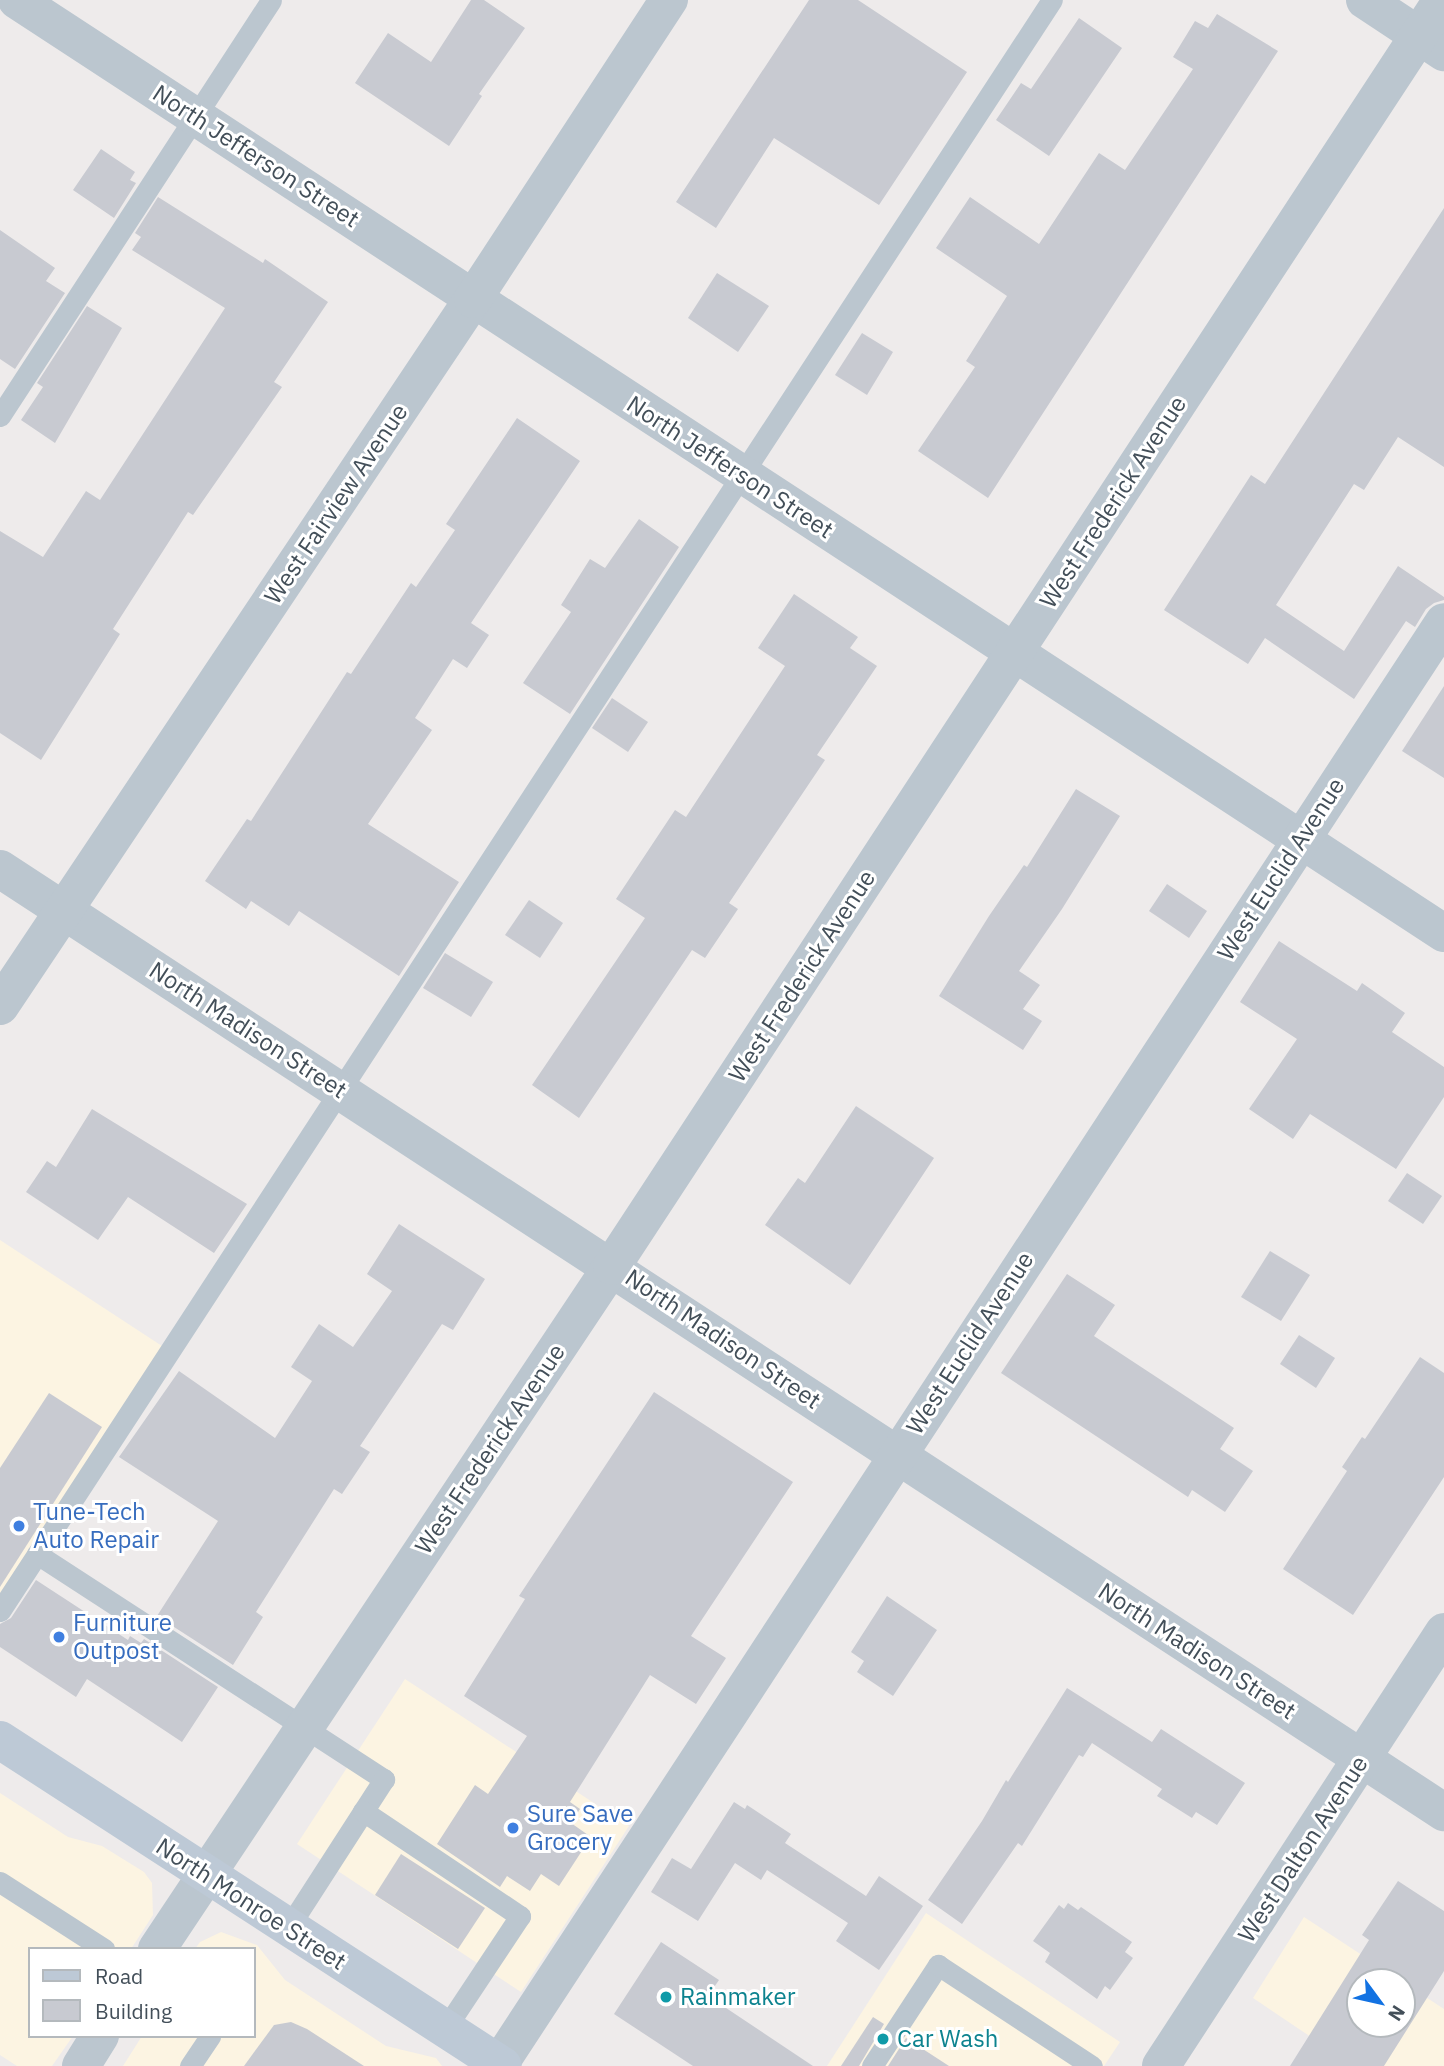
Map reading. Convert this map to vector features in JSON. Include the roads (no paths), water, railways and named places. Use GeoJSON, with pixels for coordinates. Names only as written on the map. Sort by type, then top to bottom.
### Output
{"type":"FeatureCollection","features":[{"type":"Feature","properties":{"kind":"main road","name":"North Monroe Street"},"geometry":{"type":"LineString","coordinates":[[0,1740],[500,2065]]}},
{"type":"Feature","properties":{"kind":"street","name":"North Jefferson Street"},"geometry":{"type":"LineString","coordinates":[[17,0],[1444,933]]}},
{"type":"Feature","properties":{"kind":"street","name":"West Fairview Avenue"},"geometry":{"type":"LineString","coordinates":[[0,1006],[473,299],[669,0]]}},
{"type":"Feature","properties":{"kind":"street"},"geometry":{"type":"LineString","coordinates":[[1365,0],[1431,44]]}},
{"type":"Feature","properties":{"kind":"street","name":"West Frederick Avenue"},"geometry":{"type":"LineString","coordinates":[[158,1947],[612,1266],[1014,652],[1431,44],[1442,0]]}},
{"type":"Feature","properties":{"kind":"street","name":"West Euclid Avenue"},"geometry":{"type":"LineString","coordinates":[[500,2065],[896,1455],[1444,622]]}},
{"type":"Feature","properties":{"kind":"street","name":"North Madison Street"},"geometry":{"type":"LineString","coordinates":[[0,869],[612,1266],[896,1455],[1444,1812]]}},
{"type":"Feature","properties":{"kind":"street","name":"West Dalton Avenue"},"geometry":{"type":"LineString","coordinates":[[1161,2066],[1444,1632]]}},
{"type":"Feature","properties":{"kind":"street"},"geometry":{"type":"LineString","coordinates":[[81,2066],[99,2038]]}},
{"type":"Feature","properties":{"kind":"lane"},"geometry":{"type":"LineString","coordinates":[[0,416],[271,0]]}},
{"type":"Feature","properties":{"kind":"lane"},"geometry":{"type":"LineString","coordinates":[[0,1611],[338,1088],[1052,0]]}},
{"type":"Feature","properties":{"kind":"lane"},"geometry":{"type":"LineString","coordinates":[[37,1554],[384,1779],[288,1928]]}},
{"type":"Feature","properties":{"kind":"lane"},"geometry":{"type":"LineString","coordinates":[[363,1811],[520,1916],[445,2029]]}},
{"type":"Feature","properties":{"kind":"lane"},"geometry":{"type":"LineString","coordinates":[[0,1882],[101,1947]]}},
{"type":"Feature","properties":{"kind":"lane"},"geometry":{"type":"LineString","coordinates":[[872,2066],[938,1965],[1062,2058],[1092,2066]]}},
{"type":"Feature","properties":{"kind":"lane"},"geometry":{"type":"LineString","coordinates":[[190,2066],[209,2038]]}},
{"type":"Feature","properties":{"kind":"place","name":"Tune-Tech Auto Repair"},"geometry":{"type":"Point","coordinates":[19,1526]}},
{"type":"Feature","properties":{"kind":"place","name":"Furniture Outpost"},"geometry":{"type":"Point","coordinates":[59,1637]}},
{"type":"Feature","properties":{"kind":"place","name":"Sure Save Grocery"},"geometry":{"type":"Point","coordinates":[513,1828]}},
{"type":"Feature","properties":{"kind":"place","name":"Rainmaker"},"geometry":{"type":"Point","coordinates":[666,1997]}},
{"type":"Feature","properties":{"kind":"place","name":"Car Wash"},"geometry":{"type":"Point","coordinates":[883,2039]}}]}
